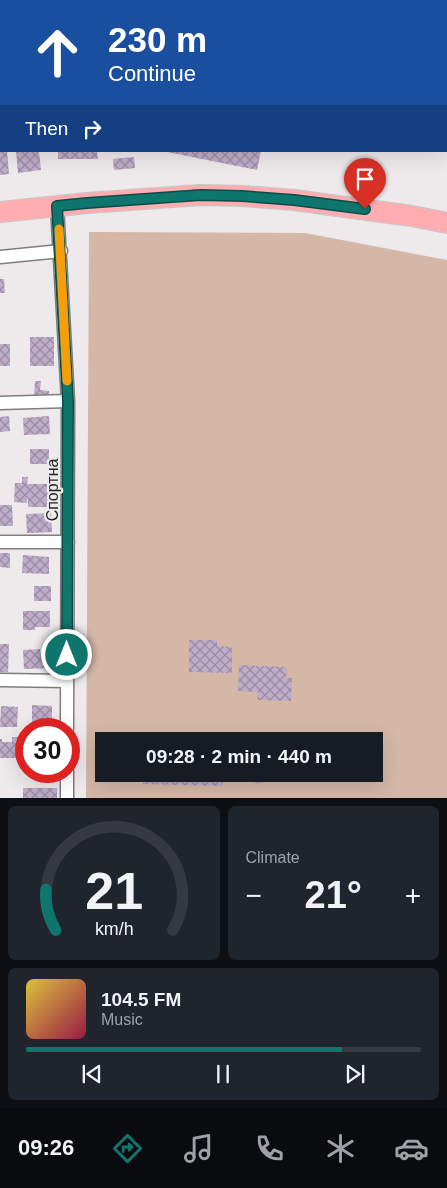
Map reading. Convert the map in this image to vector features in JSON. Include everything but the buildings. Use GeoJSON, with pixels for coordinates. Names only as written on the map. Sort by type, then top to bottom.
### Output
{"type":"FeatureCollection","features":[{"type":"Feature","properties":{"kind":"main road"},"geometry":{"type":"LineString","coordinates":[[0,212],[87,203],[201,195],[242,196],[294,200],[412,216],[447,224]]}},
{"type":"Feature","properties":{"kind":"street","name":"Спортна"},"geometry":{"type":"LineString","coordinates":[[57,206],[68,401],[67,718]]}},
{"type":"Feature","properties":{"kind":"street"},"geometry":{"type":"LineString","coordinates":[[0,257],[61,251]]}},
{"type":"Feature","properties":{"kind":"street"},"geometry":{"type":"LineString","coordinates":[[0,403],[68,401]]}},
{"type":"Feature","properties":{"kind":"street"},"geometry":{"type":"LineString","coordinates":[[0,542],[68,542]]}},
{"type":"Feature","properties":{"kind":"street"},"geometry":{"type":"LineString","coordinates":[[0,680],[67,681]]}},
{"type":"Feature","properties":{"kind":"street"},"geometry":{"type":"LineString","coordinates":[[67,783],[67,798]]}},
{"type":"Feature","properties":{"kind":"shaded area"},"geometry":{"type":"Polygon","coordinates":[[[89,232],[305,233],[447,260],[447,798],[86,798],[89,232]]]}},
{"type":"Feature","properties":{"kind":"slow traffic"},"geometry":{"type":"LineString","coordinates":[[59,229],[67,381]]}},
{"type":"Feature","properties":{"kind":"route"},"geometry":{"type":"LineString","coordinates":[[67,655],[68,401],[57,206],[201,195],[294,200],[365,209]]}}]}
